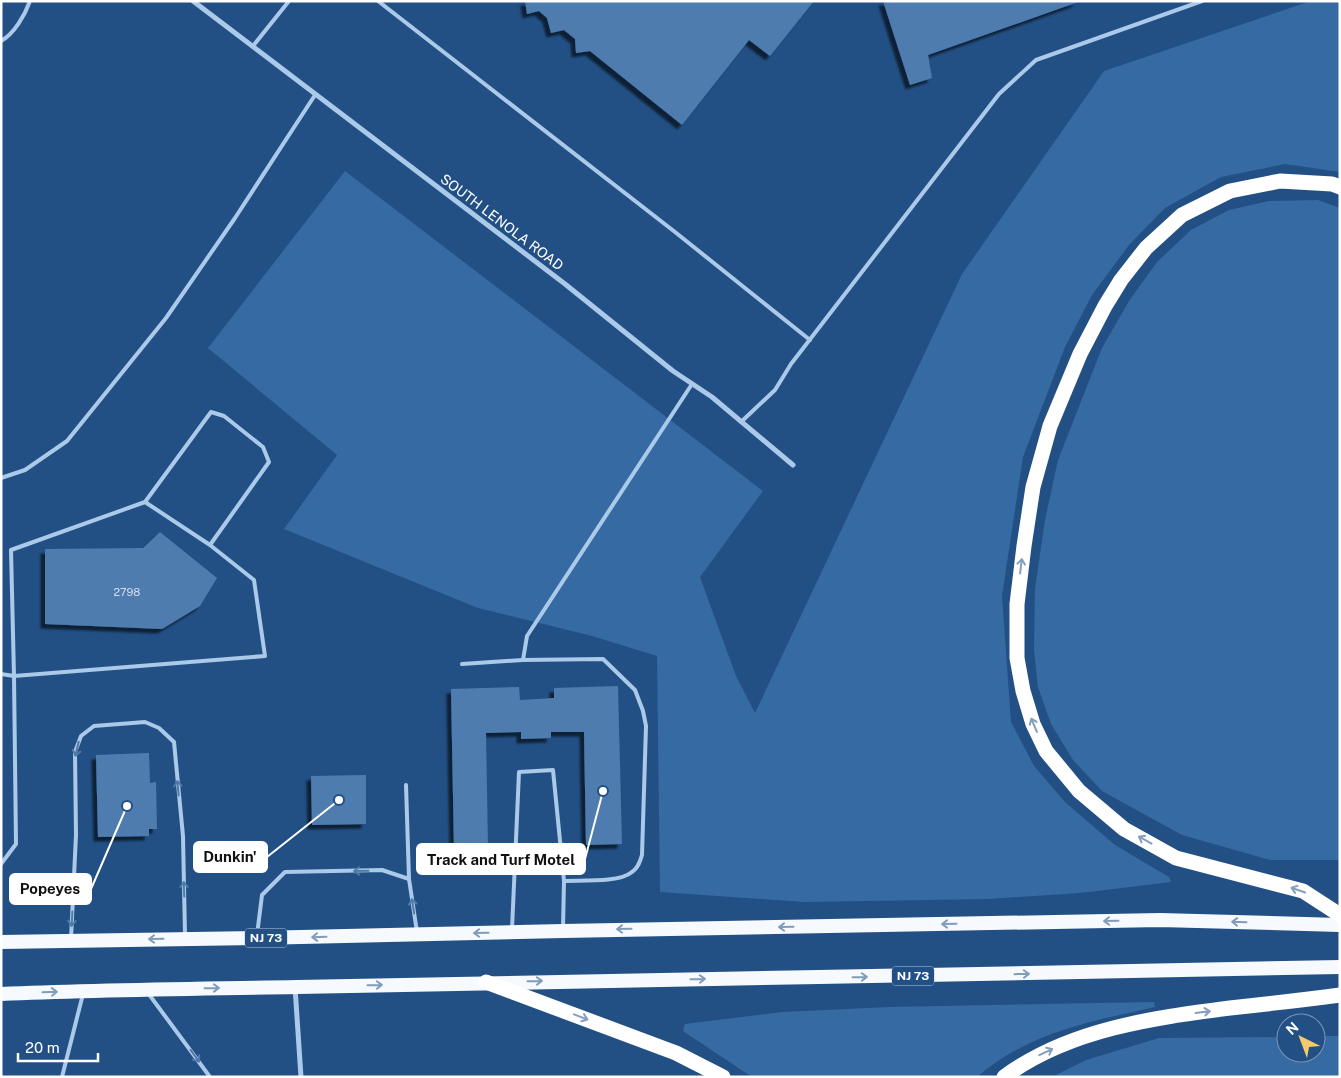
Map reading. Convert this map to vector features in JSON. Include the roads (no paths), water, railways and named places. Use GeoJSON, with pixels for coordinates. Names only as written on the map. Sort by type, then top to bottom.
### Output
{"type":"FeatureCollection","features":[{"type":"Feature","properties":{"kind":"highway"},"geometry":{"type":"LineString","coordinates":[[1340,187],[1332,184],[1280,180],[1230,191],[1182,215],[1146,248],[1131,267],[1105,306],[1080,354],[1050,426],[1034,487],[1017,604],[1017,658],[1022,692],[1033,724],[1046,751],[1079,791],[1124,829],[1176,858],[1303,891],[1340,915]]}},
{"type":"Feature","properties":{"kind":"highway","name":"NJ 73"},"geometry":{"type":"LineString","coordinates":[[1,942],[1160,920],[1340,925]]}},
{"type":"Feature","properties":{"kind":"highway","name":"NJ 73"},"geometry":{"type":"LineString","coordinates":[[1,994],[486,982],[1042,974],[1340,967]]}},
{"type":"Feature","properties":{"kind":"highway"},"geometry":{"type":"LineString","coordinates":[[486,982],[676,1053],[723,1077]]}},
{"type":"Feature","properties":{"kind":"highway"},"geometry":{"type":"LineString","coordinates":[[1004,1077],[1023,1063],[1066,1043],[1108,1030],[1166,1016],[1340,995]]}},
{"type":"Feature","properties":{"kind":"street","name":"SOUTH LENOLA ROAD"},"geometry":{"type":"LineString","coordinates":[[193,1],[565,284],[673,371],[712,397],[793,465]]}},
{"type":"Feature","properties":{"kind":"street"},"geometry":{"type":"LineString","coordinates":[[294,987],[301,1077]]}},
{"type":"Feature","properties":{"kind":"lane"},"geometry":{"type":"LineString","coordinates":[[1,41],[9,37],[27,10],[30,1]]}},
{"type":"Feature","properties":{"kind":"lane"},"geometry":{"type":"LineString","coordinates":[[253,46],[289,1]]}},
{"type":"Feature","properties":{"kind":"lane"},"geometry":{"type":"LineString","coordinates":[[378,1],[810,340]]}},
{"type":"Feature","properties":{"kind":"lane"},"geometry":{"type":"LineString","coordinates":[[741,422],[775,390],[791,364],[999,94],[1036,60],[1202,1]]}},
{"type":"Feature","properties":{"kind":"lane"},"geometry":{"type":"LineString","coordinates":[[1,478],[25,470],[67,441],[166,318],[235,218],[315,95]]}},
{"type":"Feature","properties":{"kind":"lane"},"geometry":{"type":"LineString","coordinates":[[523,660],[527,636],[692,384]]}},
{"type":"Feature","properties":{"kind":"lane"},"geometry":{"type":"LineString","coordinates":[[1,864],[16,844],[11,550],[145,502],[211,412],[224,416],[263,447],[269,462],[210,545]]}},
{"type":"Feature","properties":{"kind":"lane"},"geometry":{"type":"LineString","coordinates":[[1,674],[14,676],[265,656],[254,580],[210,545],[145,502]]}},
{"type":"Feature","properties":{"kind":"lane"},"geometry":{"type":"LineString","coordinates":[[462,664],[523,660],[603,660],[635,690],[643,711],[646,726],[642,855],[639,864],[633,872],[618,878],[564,880]]}},
{"type":"Feature","properties":{"kind":"lane"},"geometry":{"type":"LineString","coordinates":[[71,941],[76,835],[75,752],[81,736],[94,726],[144,722],[159,728],[174,742],[182,836],[185,938]]}},
{"type":"Feature","properties":{"kind":"lane"},"geometry":{"type":"LineString","coordinates":[[512,932],[519,772],[552,770],[564,880],[562,931]]}},
{"type":"Feature","properties":{"kind":"lane"},"geometry":{"type":"LineString","coordinates":[[406,785],[408,878],[418,934]]}},
{"type":"Feature","properties":{"kind":"lane"},"geometry":{"type":"LineString","coordinates":[[257,938],[262,895],[285,872],[382,870],[408,878]]}},
{"type":"Feature","properties":{"kind":"lane"},"geometry":{"type":"LineString","coordinates":[[145,989],[210,1077]]}},
{"type":"Feature","properties":{"kind":"lane"},"geometry":{"type":"LineString","coordinates":[[62,1077],[84,991]]}},
{"type":"Feature","properties":{"kind":"place","name":"Track and Turf Motel"},"geometry":{"type":"Point","coordinates":[603,791]}},
{"type":"Feature","properties":{"kind":"place","name":"Dunkin'"},"geometry":{"type":"Point","coordinates":[339,800]}},
{"type":"Feature","properties":{"kind":"place","name":"Popeyes"},"geometry":{"type":"Point","coordinates":[127,806]}}]}
